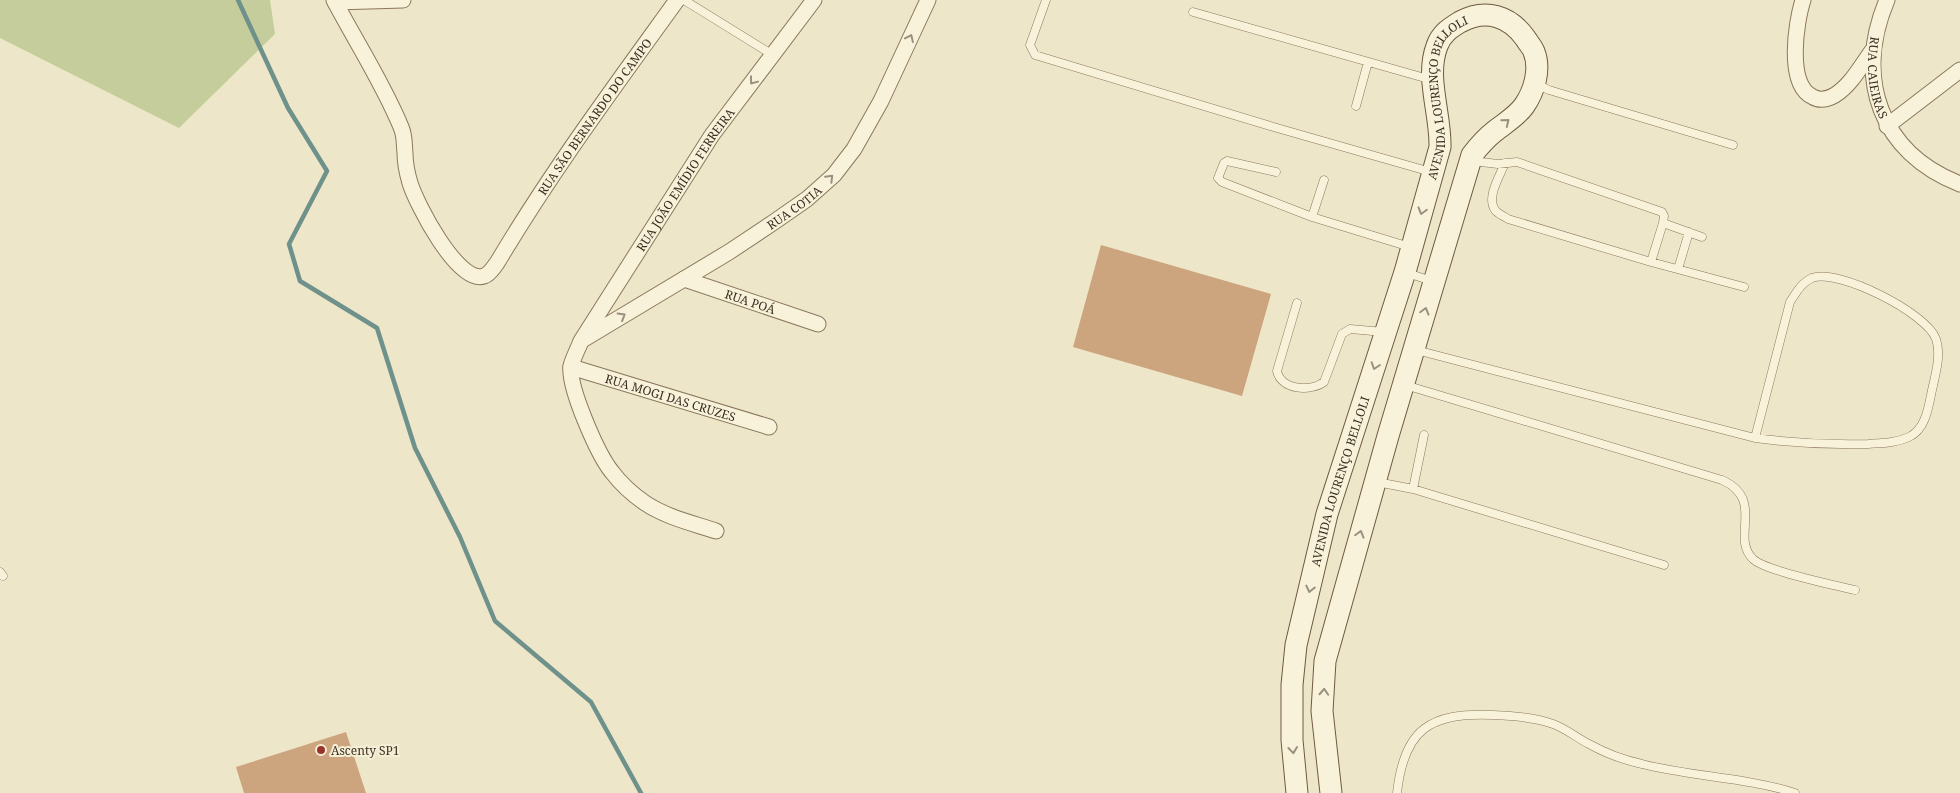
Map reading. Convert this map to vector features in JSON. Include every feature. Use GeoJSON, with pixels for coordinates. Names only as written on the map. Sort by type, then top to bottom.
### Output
{"type":"FeatureCollection","features":[{"type":"Feature","properties":{"kind":"street"},"geometry":{"type":"LineString","coordinates":[[334,1],[403,0]]}},
{"type":"Feature","properties":{"kind":"street","name":"RUA SÃO BERNARDO DO CAMPO"},"geometry":{"type":"LineString","coordinates":[[334,1],[398,119],[405,138],[406,167],[410,185],[425,216],[448,254],[463,271],[483,277],[494,268],[513,235],[610,92],[677,0]]}},
{"type":"Feature","properties":{"kind":"street","name":"RUA JOÃO EMÍDIO FERREIRA"},"geometry":{"type":"LineString","coordinates":[[571,366],[581,341],[712,136],[814,0]]}},
{"type":"Feature","properties":{"kind":"street","name":"RUA COTIA"},"geometry":{"type":"LineString","coordinates":[[581,341],[774,222],[807,199],[834,175],[854,149],[881,101],[928,0]]}},
{"type":"Feature","properties":{"kind":"street"},"geometry":{"type":"LineString","coordinates":[[1803,0],[1796,30],[1795,52],[1802,88],[1808,95],[1817,99],[1833,96],[1847,85],[1872,51]]}},
{"type":"Feature","properties":{"kind":"street","name":"RUA CAIEIRAS"},"geometry":{"type":"LineString","coordinates":[[1887,0],[1881,13],[1872,51],[1878,102],[1888,126],[1904,149],[1929,169],[1960,184]]}},
{"type":"Feature","properties":{"kind":"street","name":"AVENIDA LOURENÇO BELLOLI"},"geometry":{"type":"LineString","coordinates":[[1297,793],[1292,740],[1292,685],[1296,645],[1327,514],[1405,272],[1440,147],[1432,62],[1438,43],[1447,29],[1467,18],[1482,14],[1497,16],[1511,23],[1521,33],[1534,52],[1537,71],[1535,84],[1524,106],[1480,144],[1472,155],[1375,482],[1325,661],[1322,711],[1331,793]]}},
{"type":"Feature","properties":{"kind":"street"},"geometry":{"type":"LineString","coordinates":[[1888,126],[1960,70]]}},
{"type":"Feature","properties":{"kind":"street","name":"RUA POÁ"},"geometry":{"type":"LineString","coordinates":[[684,279],[818,324]]}},
{"type":"Feature","properties":{"kind":"street"},"geometry":{"type":"LineString","coordinates":[[571,366],[573,384],[586,421],[610,470],[625,488],[646,504],[670,515],[716,531]]}},
{"type":"Feature","properties":{"kind":"street","name":"RUA MOGI DAS CRUZES"},"geometry":{"type":"LineString","coordinates":[[571,366],[769,427]]}},
{"type":"Feature","properties":{"kind":"lane"},"geometry":{"type":"LineString","coordinates":[[684,0],[773,55]]}},
{"type":"Feature","properties":{"kind":"lane"},"geometry":{"type":"LineString","coordinates":[[1046,0],[1030,45],[1035,54],[1277,128],[1433,173]]}},
{"type":"Feature","properties":{"kind":"lane"},"geometry":{"type":"LineString","coordinates":[[1193,12],[1433,80]]}},
{"type":"Feature","properties":{"kind":"lane"},"geometry":{"type":"LineString","coordinates":[[1356,106],[1368,62]]}},
{"type":"Feature","properties":{"kind":"lane"},"geometry":{"type":"LineString","coordinates":[[1535,84],[1549,90],[1733,144]]}},
{"type":"Feature","properties":{"kind":"lane"},"geometry":{"type":"LineString","coordinates":[[1470,160],[1498,164],[1517,162],[1662,212],[1664,216],[1651,262]]}},
{"type":"Feature","properties":{"kind":"lane"},"geometry":{"type":"LineString","coordinates":[[1276,172],[1227,161],[1224,163],[1218,178],[1222,182],[1312,217],[1412,248]]}},
{"type":"Feature","properties":{"kind":"lane"},"geometry":{"type":"LineString","coordinates":[[1506,163],[1493,194],[1493,205],[1496,212],[1508,219],[1651,262],[1744,287]]}},
{"type":"Feature","properties":{"kind":"lane"},"geometry":{"type":"LineString","coordinates":[[1312,217],[1324,180]]}},
{"type":"Feature","properties":{"kind":"lane"},"geometry":{"type":"LineString","coordinates":[[1662,223],[1702,237]]}},
{"type":"Feature","properties":{"kind":"lane"},"geometry":{"type":"LineString","coordinates":[[1678,269],[1689,232]]}},
{"type":"Feature","properties":{"kind":"lane"},"geometry":{"type":"LineString","coordinates":[[1405,272],[1434,281]]}},
{"type":"Feature","properties":{"kind":"lane"},"geometry":{"type":"LineString","coordinates":[[1414,350],[1755,438],[1790,443],[1892,442],[1910,437],[1921,427],[1929,406],[1937,361],[1936,340],[1929,327],[1894,302],[1854,284],[1828,276],[1814,277],[1802,284],[1790,302],[1755,438]]}},
{"type":"Feature","properties":{"kind":"lane"},"geometry":{"type":"LineString","coordinates":[[1297,303],[1277,371],[1278,376],[1284,383],[1308,389],[1324,382],[1342,334],[1347,330],[1386,333]]}},
{"type":"Feature","properties":{"kind":"lane"},"geometry":{"type":"LineString","coordinates":[[1403,385],[1722,480],[1735,486],[1741,492],[1744,502],[1746,544],[1751,558],[1758,564],[1855,590]]}},
{"type":"Feature","properties":{"kind":"lane"},"geometry":{"type":"LineString","coordinates":[[1413,489],[1424,436]]}},
{"type":"Feature","properties":{"kind":"lane"},"geometry":{"type":"LineString","coordinates":[[1375,482],[1413,489],[1664,565]]}},
{"type":"Feature","properties":{"kind":"lane"},"geometry":{"type":"LineString","coordinates":[[1397,793],[1404,757],[1410,742],[1436,721],[1449,717],[1470,715],[1536,718],[1555,724],[1591,746],[1633,762],[1680,772],[1764,785],[1795,793]]}},
{"type":"Feature","properties":{"kind":"green space"},"geometry":{"type":"Polygon","coordinates":[[[0,0],[270,0],[275,34],[179,128],[0,38],[0,0]]]}},
{"type":"Feature","properties":{"kind":"building"},"geometry":{"type":"Polygon","coordinates":[[[1101,245],[1271,294],[1242,396],[1073,347],[1101,245]]]}},
{"type":"Feature","properties":{"kind":"building","name":"Ascenty SP1"},"geometry":{"type":"Polygon","coordinates":[[[346,732],[366,793],[244,793],[236,767],[346,732]]]}},
{"type":"Feature","properties":{"kind":"waterway"},"geometry":{"type":"LineString","coordinates":[[238,0],[288,108],[327,171],[289,244],[300,281],[377,328],[415,448],[460,537],[495,621],[591,702],[641,793]]}},
{"type":"Feature","properties":{"kind":"place","name":"Ascenty SP1"},"geometry":{"type":"Point","coordinates":[321,750]}}]}
